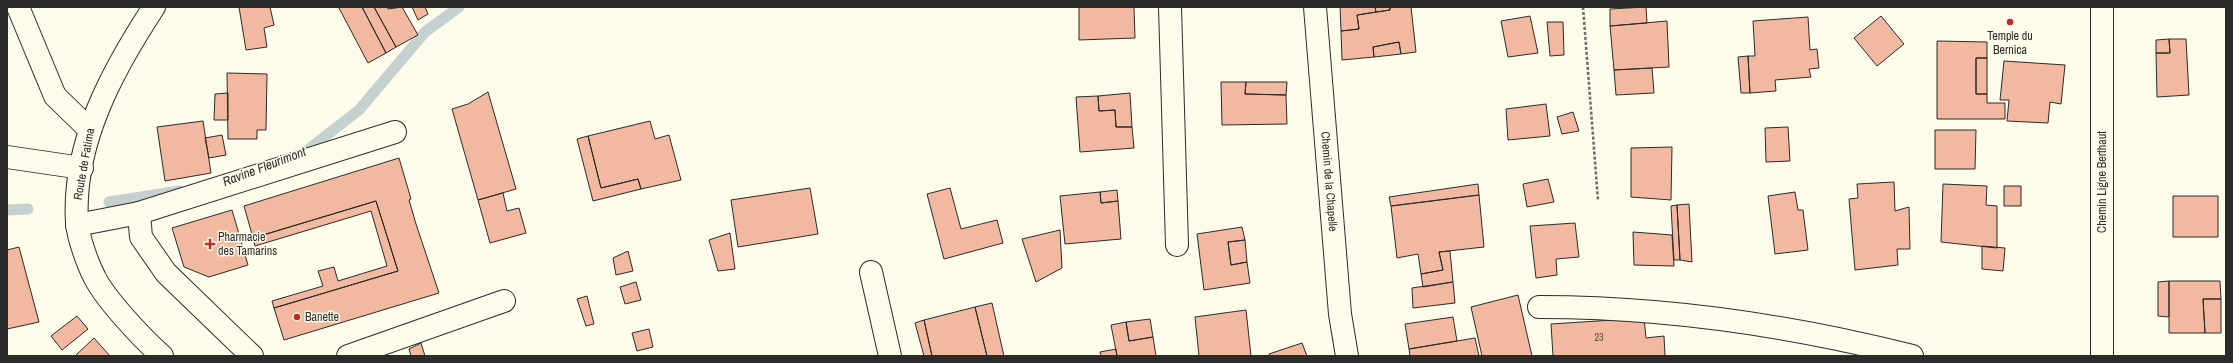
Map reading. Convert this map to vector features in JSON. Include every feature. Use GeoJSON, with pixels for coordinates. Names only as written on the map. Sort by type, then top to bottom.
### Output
{"type":"FeatureCollection","features":[{"type":"Feature","properties":{"kind":"street"},"geometry":{"type":"LineString","coordinates":[[18,7],[55,96],[89,129]]}},
{"type":"Feature","properties":{"kind":"street","name":"Route de Fatima"},"geometry":{"type":"LineString","coordinates":[[154,7],[126,50],[89,129],[77,193],[77,225],[95,278],[122,314],[162,356]]}},
{"type":"Feature","properties":{"kind":"street"},"geometry":{"type":"LineString","coordinates":[[1170,7],[1177,245]]}},
{"type":"Feature","properties":{"kind":"street","name":"Chemin de la Chapelle"},"geometry":{"type":"LineString","coordinates":[[1315,7],[1340,314],[1347,356]]}},
{"type":"Feature","properties":{"kind":"street","name":"Chemin Ligne Berthaut"},"geometry":{"type":"LineString","coordinates":[[2102,7],[2102,356]]}},
{"type":"Feature","properties":{"kind":"street"},"geometry":{"type":"LineString","coordinates":[[77,225],[139,213],[395,132]]}},
{"type":"Feature","properties":{"kind":"street"},"geometry":{"type":"LineString","coordinates":[[7,157],[82,168]]}},
{"type":"Feature","properties":{"kind":"street"},"geometry":{"type":"LineString","coordinates":[[139,213],[141,237],[166,273],[252,356]]}},
{"type":"Feature","properties":{"kind":"street"},"geometry":{"type":"LineString","coordinates":[[871,272],[890,356]]}},
{"type":"Feature","properties":{"kind":"street"},"geometry":{"type":"LineString","coordinates":[[348,356],[395,348],[504,302]]}},
{"type":"Feature","properties":{"kind":"street"},"geometry":{"type":"LineString","coordinates":[[1539,307],[1596,307],[1678,313],[1853,341],[1912,356]]}},
{"type":"Feature","properties":{"kind":"path"},"geometry":{"type":"LineString","coordinates":[[1583,7],[1598,200]]}},
{"type":"Feature","properties":{"kind":"building"},"geometry":{"type":"Polygon","coordinates":[[[239,7],[270,7],[274,25],[264,28],[267,47],[246,50],[239,7]]]}},
{"type":"Feature","properties":{"kind":"building"},"geometry":{"type":"Polygon","coordinates":[[[362,7],[386,53],[368,63],[339,8],[362,7]]]}},
{"type":"Feature","properties":{"kind":"building"},"geometry":{"type":"Polygon","coordinates":[[[362,7],[374,7],[396,47],[386,53],[362,7]]]}},
{"type":"Feature","properties":{"kind":"building"},"geometry":{"type":"Polygon","coordinates":[[[374,7],[387,7],[388,9],[402,7],[418,35],[396,47],[374,7]]]}},
{"type":"Feature","properties":{"kind":"building"},"geometry":{"type":"Polygon","coordinates":[[[412,7],[425,7],[428,14],[418,20],[412,7]]]}},
{"type":"Feature","properties":{"kind":"building"},"geometry":{"type":"Polygon","coordinates":[[[1079,7],[1134,7],[1135,38],[1079,40],[1079,7]]]}},
{"type":"Feature","properties":{"kind":"building"},"geometry":{"type":"Polygon","coordinates":[[[1340,7],[1375,7],[1376,12],[1357,15],[1359,29],[1341,31],[1340,7]]]}},
{"type":"Feature","properties":{"kind":"building"},"geometry":{"type":"Polygon","coordinates":[[[1375,7],[1390,7],[1390,10],[1376,12],[1375,7]]]}},
{"type":"Feature","properties":{"kind":"building"},"geometry":{"type":"Polygon","coordinates":[[[1390,7],[1411,7],[1416,52],[1401,54],[1399,42],[1373,47],[1374,57],[1342,60],[1341,31],[1359,29],[1357,15],[1390,10],[1390,7]]]}},
{"type":"Feature","properties":{"kind":"building"},"geometry":{"type":"Polygon","coordinates":[[[1646,7],[1647,23],[1610,26],[1610,9],[1646,7]]]}},
{"type":"Feature","properties":{"kind":"building"},"geometry":{"type":"Polygon","coordinates":[[[1530,16],[1538,53],[1508,57],[1501,21],[1530,16]]]}},
{"type":"Feature","properties":{"kind":"building"},"geometry":{"type":"Polygon","coordinates":[[[1881,16],[1904,44],[1877,66],[1854,38],[1881,16]]]}},
{"type":"Feature","properties":{"kind":"building"},"geometry":{"type":"Polygon","coordinates":[[[1808,17],[1810,50],[1817,49],[1819,68],[1809,69],[1811,77],[1775,80],[1776,91],[1750,93],[1748,56],[1755,56],[1753,21],[1808,17]]]}},
{"type":"Feature","properties":{"kind":"building"},"geometry":{"type":"Polygon","coordinates":[[[1667,21],[1669,67],[1614,70],[1610,26],[1667,21]]]}},
{"type":"Feature","properties":{"kind":"building"},"geometry":{"type":"Polygon","coordinates":[[[1547,22],[1563,22],[1564,55],[1550,56],[1547,22]]]}},
{"type":"Feature","properties":{"kind":"building"},"geometry":{"type":"Polygon","coordinates":[[[2169,39],[2170,53],[2156,53],[2156,40],[2169,39]]]}},
{"type":"Feature","properties":{"kind":"building"},"geometry":{"type":"Polygon","coordinates":[[[2169,39],[2186,39],[2189,95],[2157,97],[2156,53],[2170,53],[2169,39]]]}},
{"type":"Feature","properties":{"kind":"building"},"geometry":{"type":"Polygon","coordinates":[[[1937,41],[1987,42],[1987,58],[1976,58],[1976,94],[1987,94],[1987,103],[2005,103],[2005,119],[1937,119],[1937,41]]]}},
{"type":"Feature","properties":{"kind":"building"},"geometry":{"type":"Polygon","coordinates":[[[1399,42],[1401,54],[1374,57],[1373,47],[1399,42]]]}},
{"type":"Feature","properties":{"kind":"building"},"geometry":{"type":"Polygon","coordinates":[[[1748,56],[1750,93],[1741,93],[1738,57],[1748,56]]]}},
{"type":"Feature","properties":{"kind":"building"},"geometry":{"type":"Polygon","coordinates":[[[1976,58],[1987,58],[1987,94],[1976,94],[1976,58]]]}},
{"type":"Feature","properties":{"kind":"building"},"geometry":{"type":"Polygon","coordinates":[[[2004,61],[2065,65],[2061,104],[2050,102],[2048,123],[2007,121],[2009,100],[2000,100],[2004,61]]]}},
{"type":"Feature","properties":{"kind":"building"},"geometry":{"type":"Polygon","coordinates":[[[1652,68],[1654,93],[1616,95],[1614,70],[1652,68]]]}},
{"type":"Feature","properties":{"kind":"building"},"geometry":{"type":"Polygon","coordinates":[[[227,73],[267,74],[266,130],[257,130],[257,139],[228,139],[227,73]]]}},
{"type":"Feature","properties":{"kind":"building"},"geometry":{"type":"Polygon","coordinates":[[[1221,82],[1246,82],[1245,94],[1286,95],[1287,124],[1222,125],[1221,82]]]}},
{"type":"Feature","properties":{"kind":"building"},"geometry":{"type":"Polygon","coordinates":[[[1246,82],[1287,82],[1286,95],[1245,94],[1246,82]]]}},
{"type":"Feature","properties":{"kind":"building"},"geometry":{"type":"Polygon","coordinates":[[[488,92],[516,189],[478,200],[452,109],[468,104],[488,92]]]}},
{"type":"Feature","properties":{"kind":"building"},"geometry":{"type":"Polygon","coordinates":[[[228,93],[228,120],[214,120],[215,94],[228,93]]]}},
{"type":"Feature","properties":{"kind":"building"},"geometry":{"type":"Polygon","coordinates":[[[1130,93],[1132,127],[1116,127],[1115,110],[1099,111],[1098,96],[1130,93]]]}},
{"type":"Feature","properties":{"kind":"building"},"geometry":{"type":"Polygon","coordinates":[[[1098,96],[1099,111],[1115,110],[1116,127],[1132,127],[1134,148],[1080,152],[1076,97],[1098,96]]]}},
{"type":"Feature","properties":{"kind":"building"},"geometry":{"type":"Polygon","coordinates":[[[1546,104],[1550,136],[1508,140],[1506,109],[1546,104]]]}},
{"type":"Feature","properties":{"kind":"building"},"geometry":{"type":"Polygon","coordinates":[[[1573,112],[1579,131],[1562,134],[1557,117],[1573,112]]]}},
{"type":"Feature","properties":{"kind":"building"},"geometry":{"type":"Polygon","coordinates":[[[203,121],[211,173],[165,181],[157,127],[203,121]]]}},
{"type":"Feature","properties":{"kind":"building"},"geometry":{"type":"Polygon","coordinates":[[[650,121],[655,139],[669,135],[681,180],[641,189],[638,179],[601,188],[588,136],[650,121]]]}},
{"type":"Feature","properties":{"kind":"building"},"geometry":{"type":"Polygon","coordinates":[[[1788,127],[1790,161],[1766,162],[1765,128],[1788,127]]]}},
{"type":"Feature","properties":{"kind":"building"},"geometry":{"type":"Polygon","coordinates":[[[1935,130],[1976,130],[1975,169],[1935,169],[1935,130]]]}},
{"type":"Feature","properties":{"kind":"building"},"geometry":{"type":"Polygon","coordinates":[[[222,135],[226,155],[209,158],[205,138],[222,135]]]}},
{"type":"Feature","properties":{"kind":"building"},"geometry":{"type":"Polygon","coordinates":[[[588,136],[601,188],[638,179],[641,189],[593,201],[577,139],[588,136]]]}},
{"type":"Feature","properties":{"kind":"building"},"geometry":{"type":"Polygon","coordinates":[[[1672,147],[1671,200],[1631,197],[1631,148],[1672,147]]]}},
{"type":"Feature","properties":{"kind":"building"},"geometry":{"type":"Polygon","coordinates":[[[399,158],[411,199],[409,200],[416,224],[439,293],[284,340],[274,308],[398,271],[376,201],[253,238],[244,206],[399,158]]]}},
{"type":"Feature","properties":{"kind":"building"},"geometry":{"type":"Polygon","coordinates":[[[1548,179],[1554,202],[1527,207],[1523,184],[1548,179]]]}},
{"type":"Feature","properties":{"kind":"building"},"geometry":{"type":"Polygon","coordinates":[[[1894,182],[1895,211],[1909,207],[1910,249],[1897,249],[1898,265],[1855,270],[1849,199],[1858,198],[1857,184],[1894,182]]]}},
{"type":"Feature","properties":{"kind":"building"},"geometry":{"type":"Polygon","coordinates":[[[1478,184],[1479,195],[1391,206],[1389,197],[1478,184]]]}},
{"type":"Feature","properties":{"kind":"building"},"geometry":{"type":"Polygon","coordinates":[[[1943,184],[1987,186],[1986,205],[1997,206],[1997,248],[1941,242],[1943,184]]]}},
{"type":"Feature","properties":{"kind":"building"},"geometry":{"type":"Polygon","coordinates":[[[2004,186],[2021,186],[2021,206],[2004,206],[2004,186]]]}},
{"type":"Feature","properties":{"kind":"building"},"geometry":{"type":"Polygon","coordinates":[[[810,188],[818,234],[738,247],[731,200],[810,188]]]}},
{"type":"Feature","properties":{"kind":"building"},"geometry":{"type":"Polygon","coordinates":[[[950,188],[961,229],[997,220],[1003,243],[944,259],[927,194],[950,188]]]}},
{"type":"Feature","properties":{"kind":"building"},"geometry":{"type":"Polygon","coordinates":[[[1117,190],[1118,201],[1101,203],[1100,192],[1117,190]]]}},
{"type":"Feature","properties":{"kind":"building"},"geometry":{"type":"Polygon","coordinates":[[[1100,192],[1101,203],[1118,201],[1121,239],[1065,244],[1060,196],[1100,192]]]}},
{"type":"Feature","properties":{"kind":"building"},"geometry":{"type":"Polygon","coordinates":[[[1795,192],[1798,210],[1803,210],[1808,250],[1775,254],[1768,196],[1795,192]]]}},
{"type":"Feature","properties":{"kind":"building"},"geometry":{"type":"Polygon","coordinates":[[[503,193],[507,211],[519,208],[526,233],[490,243],[478,200],[503,193]]]}},
{"type":"Feature","properties":{"kind":"building"},"geometry":{"type":"Polygon","coordinates":[[[1479,195],[1484,247],[1439,252],[1443,270],[1421,274],[1418,254],[1397,258],[1391,206],[1479,195]]]}},
{"type":"Feature","properties":{"kind":"building"},"geometry":{"type":"Polygon","coordinates":[[[2173,196],[2218,196],[2218,237],[2173,237],[2173,196]]]}},
{"type":"Feature","properties":{"kind":"building"},"geometry":{"type":"Polygon","coordinates":[[[376,201],[398,271],[274,308],[272,301],[323,286],[318,271],[334,267],[338,281],[387,266],[371,211],[255,246],[253,238],[376,201]]]}},
{"type":"Feature","properties":{"kind":"building"},"geometry":{"type":"Polygon","coordinates":[[[1689,204],[1692,262],[1680,260],[1677,205],[1689,204]]]}},
{"type":"Feature","properties":{"kind":"building"},"geometry":{"type":"Polygon","coordinates":[[[1677,205],[1680,260],[1674,260],[1671,206],[1677,205]]]}},
{"type":"Feature","properties":{"kind":"building"},"geometry":{"type":"Polygon","coordinates":[[[232,210],[248,265],[209,277],[184,267],[172,228],[232,210]]]}},
{"type":"Feature","properties":{"kind":"building"},"geometry":{"type":"Polygon","coordinates":[[[1575,223],[1579,257],[1556,259],[1557,275],[1536,278],[1530,226],[1575,223]]]}},
{"type":"Feature","properties":{"kind":"building"},"geometry":{"type":"Polygon","coordinates":[[[1242,227],[1245,240],[1228,242],[1231,265],[1247,262],[1250,283],[1204,290],[1197,234],[1242,227]]]}},
{"type":"Feature","properties":{"kind":"building"},"geometry":{"type":"Polygon","coordinates":[[[1060,230],[1062,268],[1036,282],[1022,239],[1060,230]]]}},
{"type":"Feature","properties":{"kind":"building"},"geometry":{"type":"Polygon","coordinates":[[[1633,232],[1672,235],[1674,266],[1634,265],[1633,232]]]}},
{"type":"Feature","properties":{"kind":"building"},"geometry":{"type":"Polygon","coordinates":[[[730,233],[735,269],[718,271],[709,240],[730,233]]]}},
{"type":"Feature","properties":{"kind":"building"},"geometry":{"type":"Polygon","coordinates":[[[1245,240],[1247,262],[1231,265],[1228,242],[1245,240]]]}},
{"type":"Feature","properties":{"kind":"building"},"geometry":{"type":"Polygon","coordinates":[[[1982,246],[2005,248],[2003,271],[1982,269],[1982,246]]]}},
{"type":"Feature","properties":{"kind":"building"},"geometry":{"type":"Polygon","coordinates":[[[19,247],[39,322],[7,329],[7,250],[19,247]]]}},
{"type":"Feature","properties":{"kind":"building"},"geometry":{"type":"Polygon","coordinates":[[[628,251],[633,271],[616,275],[613,258],[628,251]]]}},
{"type":"Feature","properties":{"kind":"building"},"geometry":{"type":"Polygon","coordinates":[[[1450,251],[1453,282],[1423,287],[1421,274],[1443,270],[1439,252],[1450,251]]]}},
{"type":"Feature","properties":{"kind":"building"},"geometry":{"type":"Polygon","coordinates":[[[2169,281],[2169,317],[2158,316],[2158,282],[2169,281]]]}},
{"type":"Feature","properties":{"kind":"building"},"geometry":{"type":"Polygon","coordinates":[[[2169,281],[2220,281],[2221,299],[2203,299],[2205,333],[2169,333],[2169,281]]]}},
{"type":"Feature","properties":{"kind":"building"},"geometry":{"type":"Polygon","coordinates":[[[636,282],[641,300],[625,304],[620,287],[636,282]]]}},
{"type":"Feature","properties":{"kind":"building"},"geometry":{"type":"Polygon","coordinates":[[[1453,282],[1455,303],[1413,308],[1412,288],[1453,282]]]}},
{"type":"Feature","properties":{"kind":"building"},"geometry":{"type":"Polygon","coordinates":[[[1518,295],[1532,356],[1482,356],[1471,307],[1518,295]]]}},
{"type":"Feature","properties":{"kind":"building"},"geometry":{"type":"Polygon","coordinates":[[[587,296],[594,324],[586,326],[577,299],[587,296]]]}},
{"type":"Feature","properties":{"kind":"building"},"geometry":{"type":"Polygon","coordinates":[[[2203,299],[2221,299],[2221,333],[2205,333],[2203,299]]]}},
{"type":"Feature","properties":{"kind":"building"},"geometry":{"type":"Polygon","coordinates":[[[992,303],[1004,356],[987,356],[975,307],[992,303]]]}},
{"type":"Feature","properties":{"kind":"building"},"geometry":{"type":"Polygon","coordinates":[[[975,307],[987,356],[932,356],[924,320],[975,307]]]}},
{"type":"Feature","properties":{"kind":"building"},"geometry":{"type":"Polygon","coordinates":[[[1246,310],[1251,356],[1199,356],[1195,317],[1246,310]]]}},
{"type":"Feature","properties":{"kind":"building"},"geometry":{"type":"Polygon","coordinates":[[[77,316],[88,329],[62,350],[51,336],[77,316]]]}},
{"type":"Feature","properties":{"kind":"building"},"geometry":{"type":"Polygon","coordinates":[[[1453,317],[1457,341],[1409,349],[1405,324],[1453,317]]]}},
{"type":"Feature","properties":{"kind":"building"},"geometry":{"type":"Polygon","coordinates":[[[1644,318],[1646,338],[1664,336],[1665,356],[1553,356],[1551,324],[1644,318]]]}},
{"type":"Feature","properties":{"kind":"building"},"geometry":{"type":"Polygon","coordinates":[[[1150,319],[1153,337],[1129,341],[1126,322],[1150,319]]]}},
{"type":"Feature","properties":{"kind":"building"},"geometry":{"type":"Polygon","coordinates":[[[924,320],[932,356],[924,356],[915,323],[924,320]]]}},
{"type":"Feature","properties":{"kind":"building"},"geometry":{"type":"Polygon","coordinates":[[[1126,322],[1129,341],[1153,337],[1156,356],[1117,356],[1111,325],[1126,322]]]}},
{"type":"Feature","properties":{"kind":"building"},"geometry":{"type":"Polygon","coordinates":[[[649,329],[653,347],[637,351],[632,333],[649,329]]]}},
{"type":"Feature","properties":{"kind":"building"},"geometry":{"type":"Polygon","coordinates":[[[94,338],[110,356],[75,356],[94,338]]]}},
{"type":"Feature","properties":{"kind":"building"},"geometry":{"type":"Polygon","coordinates":[[[1475,338],[1479,356],[1410,356],[1409,349],[1475,338]]]}},
{"type":"Feature","properties":{"kind":"building"},"geometry":{"type":"Polygon","coordinates":[[[421,343],[425,356],[411,356],[409,349],[421,343]]]}},
{"type":"Feature","properties":{"kind":"building"},"geometry":{"type":"Polygon","coordinates":[[[1302,343],[1307,356],[1270,356],[1269,354],[1302,343]]]}},
{"type":"Feature","properties":{"kind":"building"},"geometry":{"type":"Polygon","coordinates":[[[1116,349],[1117,356],[1101,356],[1100,352],[1116,349]]]}},
{"type":"Feature","properties":{"kind":"waterway","name":"Ravine Fleurimont"},"geometry":{"type":"LineString","coordinates":[[299,155],[359,110],[425,32],[459,7]]}},
{"type":"Feature","properties":{"kind":"waterway","name":"Ravine Fleurimont"},"geometry":{"type":"LineString","coordinates":[[109,202],[180,191]]}},
{"type":"Feature","properties":{"kind":"waterway","name":"Ravine Fleurimont"},"geometry":{"type":"LineString","coordinates":[[7,210],[28,209]]}},
{"type":"Feature","properties":{"kind":"place","name":"Temple du Bernica"},"geometry":{"type":"Point","coordinates":[2010,22]}},
{"type":"Feature","properties":{"kind":"place","name":"Pharmacie des Tamarins"},"geometry":{"type":"Point","coordinates":[210,244]}},
{"type":"Feature","properties":{"kind":"place","name":"Banette"},"geometry":{"type":"Point","coordinates":[297,317]}}]}
